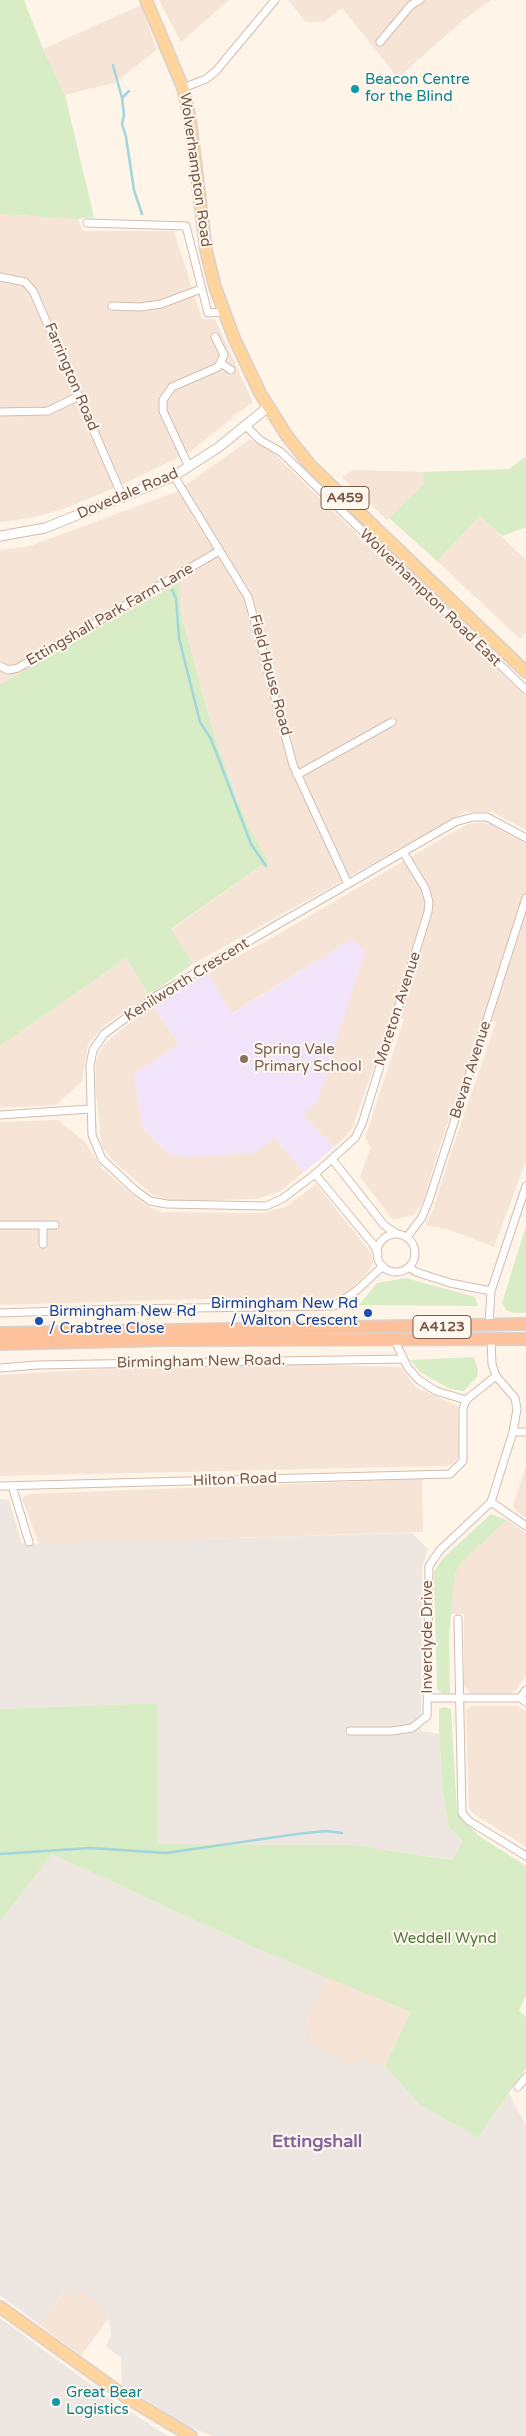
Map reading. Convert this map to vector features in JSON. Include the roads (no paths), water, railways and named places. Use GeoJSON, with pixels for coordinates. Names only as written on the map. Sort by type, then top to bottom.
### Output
{"type":"FeatureCollection","features":[{"type":"Feature","properties":{"kind":"highway","name":"A4123"},"geometry":{"type":"LineString","coordinates":[[0,1333],[394,1326],[457,1327],[489,1324],[526,1324]]}},
{"type":"Feature","properties":{"kind":"highway"},"geometry":{"type":"LineString","coordinates":[[489,1324],[491,1339]]}},
{"type":"Feature","properties":{"kind":"highway","name":"A4123"},"geometry":{"type":"LineString","coordinates":[[0,1344],[188,1340],[526,1339]]}},
{"type":"Feature","properties":{"kind":"main road","name":"Wolverhampton Road"},"geometry":{"type":"LineString","coordinates":[[146,0],[183,88],[190,119],[206,250],[215,287]]}},
{"type":"Feature","properties":{"kind":"main road","name":"Wolverhampton Road East"},"geometry":{"type":"LineString","coordinates":[[215,287],[248,372],[287,436],[312,466],[526,672]]}},
{"type":"Feature","properties":{"kind":"main road"},"geometry":{"type":"LineString","coordinates":[[0,2307],[126,2397],[191,2436]]}},
{"type":"Feature","properties":{"kind":"street"},"geometry":{"type":"LineString","coordinates":[[183,88],[206,79],[216,70],[275,0]]}},
{"type":"Feature","properties":{"kind":"street"},"geometry":{"type":"LineString","coordinates":[[380,42],[408,3],[420,0]]}},
{"type":"Feature","properties":{"kind":"street"},"geometry":{"type":"LineString","coordinates":[[86,223],[186,226],[208,313],[224,312]]}},
{"type":"Feature","properties":{"kind":"street","name":"Farrington Road"},"geometry":{"type":"LineString","coordinates":[[0,277],[25,282],[34,291],[123,498]]}},
{"type":"Feature","properties":{"kind":"street"},"geometry":{"type":"LineString","coordinates":[[112,306],[140,307],[161,304],[201,289]]}},
{"type":"Feature","properties":{"kind":"street"},"geometry":{"type":"LineString","coordinates":[[189,467],[163,411],[163,400],[172,387],[218,368],[224,355],[214,337]]}},
{"type":"Feature","properties":{"kind":"street"},"geometry":{"type":"LineString","coordinates":[[220,363],[231,370]]}},
{"type":"Feature","properties":{"kind":"street"},"geometry":{"type":"LineString","coordinates":[[0,412],[48,411],[79,396]]}},
{"type":"Feature","properties":{"kind":"street","name":"Dovedale Road"},"geometry":{"type":"LineString","coordinates":[[0,536],[45,528],[174,476],[246,426],[268,407]]}},
{"type":"Feature","properties":{"kind":"street","name":"Wolverhampton Road East"},"geometry":{"type":"LineString","coordinates":[[246,426],[260,440],[281,452],[526,690]]}},
{"type":"Feature","properties":{"kind":"street","name":"Field House Road"},"geometry":{"type":"LineString","coordinates":[[174,476],[248,597],[297,775],[348,884]]}},
{"type":"Feature","properties":{"kind":"street","name":"Ettingshall Park Farm Lane"},"geometry":{"type":"LineString","coordinates":[[0,666],[8,670],[18,668],[219,551]]}},
{"type":"Feature","properties":{"kind":"street"},"geometry":{"type":"LineString","coordinates":[[297,775],[392,722]]}},
{"type":"Feature","properties":{"kind":"street","name":"Kenilworth Crescent"},"geometry":{"type":"LineString","coordinates":[[332,1159],[282,1199],[266,1206],[167,1204],[150,1201],[135,1190],[98,1153],[92,1135],[90,1109],[91,1058],[93,1050],[104,1034],[156,996],[455,822],[473,817],[495,820],[526,838]]}},
{"type":"Feature","properties":{"kind":"street","name":"Moreton Avenue"},"geometry":{"type":"LineString","coordinates":[[332,1159],[355,1138],[362,1124],[426,921],[429,902],[427,894],[403,852]]}},
{"type":"Feature","properties":{"kind":"street","name":"Bevan Avenue"},"geometry":{"type":"LineString","coordinates":[[408,1238],[422,1217],[429,1200],[526,898]]}},
{"type":"Feature","properties":{"kind":"street"},"geometry":{"type":"LineString","coordinates":[[0,1115],[90,1109]]}},
{"type":"Feature","properties":{"kind":"street"},"geometry":{"type":"LineString","coordinates":[[315,1174],[373,1244],[383,1266],[397,1271],[409,1266],[415,1253],[414,1247],[408,1238],[384,1225],[332,1159]]}},
{"type":"Feature","properties":{"kind":"street"},"geometry":{"type":"LineString","coordinates":[[489,1324],[491,1291],[526,1186]]}},
{"type":"Feature","properties":{"kind":"street"},"geometry":{"type":"LineString","coordinates":[[43,1224],[43,1244]]}},
{"type":"Feature","properties":{"kind":"street"},"geometry":{"type":"LineString","coordinates":[[0,1225],[55,1225]]}},
{"type":"Feature","properties":{"kind":"street"},"geometry":{"type":"LineString","coordinates":[[378,1254],[383,1239],[398,1234]]}},
{"type":"Feature","properties":{"kind":"street"},"geometry":{"type":"LineString","coordinates":[[0,1313],[121,1308],[334,1306],[357,1290],[383,1266]]}},
{"type":"Feature","properties":{"kind":"street"},"geometry":{"type":"LineString","coordinates":[[409,1266],[416,1272],[450,1283],[491,1291]]}},
{"type":"Feature","properties":{"kind":"street"},"geometry":{"type":"LineString","coordinates":[[394,1339],[408,1368],[436,1391],[466,1400],[496,1376]]}},
{"type":"Feature","properties":{"kind":"street"},"geometry":{"type":"LineString","coordinates":[[491,1339],[492,1364],[496,1376],[515,1398],[517,1409],[513,1432],[491,1502],[526,1526]]}},
{"type":"Feature","properties":{"kind":"street","name":"Birmingham New Road."},"geometry":{"type":"LineString","coordinates":[[0,1368],[37,1365],[402,1359]]}},
{"type":"Feature","properties":{"kind":"street","name":"Hilton Road"},"geometry":{"type":"LineString","coordinates":[[0,1486],[450,1474],[463,1461],[463,1409],[466,1400]]}},
{"type":"Feature","properties":{"kind":"street"},"geometry":{"type":"LineString","coordinates":[[513,1432],[526,1432]]}},
{"type":"Feature","properties":{"kind":"street"},"geometry":{"type":"LineString","coordinates":[[12,1486],[29,1542]]}},
{"type":"Feature","properties":{"kind":"street","name":"Inverclyde Drive"},"geometry":{"type":"LineString","coordinates":[[350,1731],[392,1731],[412,1728],[427,1716],[429,1566],[434,1556],[491,1502]]}},
{"type":"Feature","properties":{"kind":"street"},"geometry":{"type":"LineString","coordinates":[[458,1619],[462,1813],[469,1821],[526,1856]]}},
{"type":"Feature","properties":{"kind":"street"},"geometry":{"type":"LineString","coordinates":[[428,1698],[523,1700],[526,1690]]}},
{"type":"Feature","properties":{"kind":"street"},"geometry":{"type":"LineString","coordinates":[[518,2087],[526,2077]]}},
{"type":"Feature","properties":{"kind":"waterway"},"geometry":{"type":"LineString","coordinates":[[113,65],[122,98],[124,115],[122,124],[126,137],[134,190],[142,214]]}},
{"type":"Feature","properties":{"kind":"waterway"},"geometry":{"type":"LineString","coordinates":[[122,98],[129,91]]}},
{"type":"Feature","properties":{"kind":"waterway"},"geometry":{"type":"LineString","coordinates":[[172,590],[176,598],[179,638],[200,722],[211,739],[251,844],[266,866]]}},
{"type":"Feature","properties":{"kind":"waterway"},"geometry":{"type":"LineString","coordinates":[[0,1854],[90,1848],[166,1853],[297,1834],[326,1831],[342,1833]]}},
{"type":"Feature","properties":{"kind":"place","name":"Beacon Centre for the Blind"},"geometry":{"type":"Point","coordinates":[355,89]}},
{"type":"Feature","properties":{"kind":"place","name":"Spring Vale Primary School"},"geometry":{"type":"Point","coordinates":[244,1059]}},
{"type":"Feature","properties":{"kind":"place","name":"Birmingham New Rd / Walton Crescent"},"geometry":{"type":"Point","coordinates":[368,1313]}},
{"type":"Feature","properties":{"kind":"place","name":"Birmingham New Rd / Crabtree Close"},"geometry":{"type":"Point","coordinates":[39,1321]}},
{"type":"Feature","properties":{"kind":"place","name":"Great Bear Logistics"},"geometry":{"type":"Point","coordinates":[56,2402]}},
{"type":"Feature","properties":{"kind":"district","name":"Ettingshall"},"geometry":{"type":"Point","coordinates":[317,2142]}},
{"type":"Feature","properties":{"kind":"park label","name":"Weddell Wynd"},"geometry":{"type":"Point","coordinates":[445,1939]}}]}
